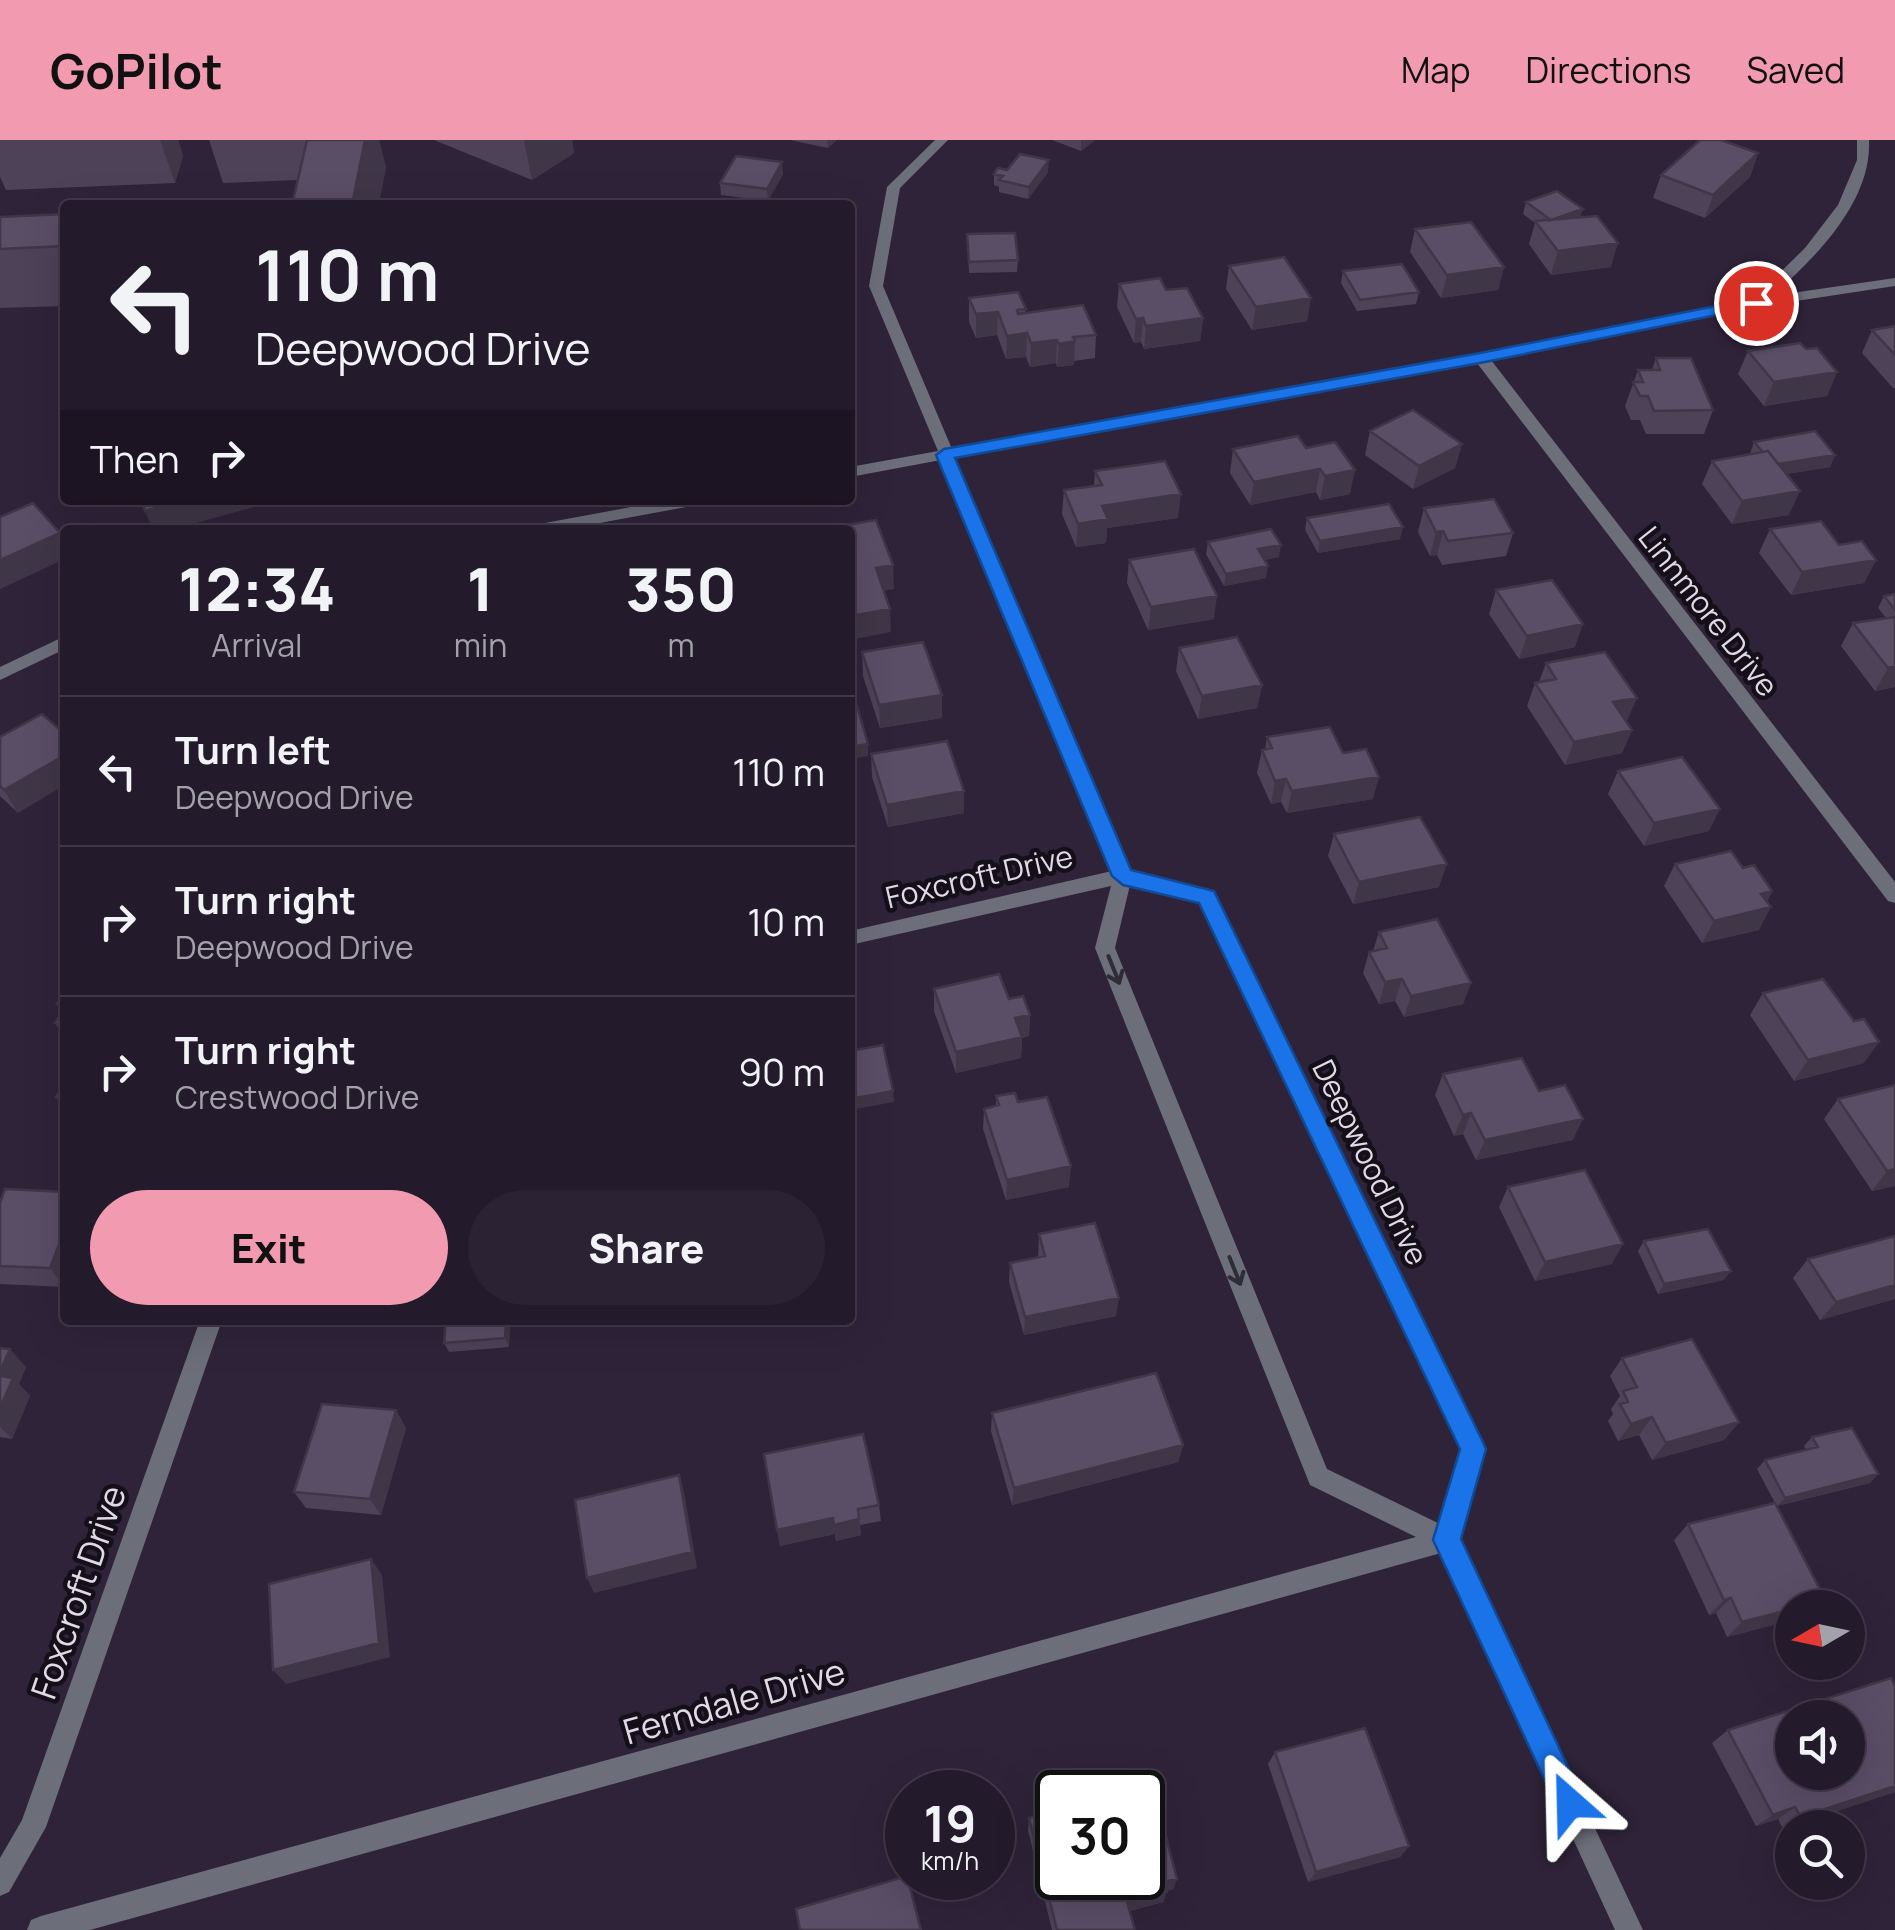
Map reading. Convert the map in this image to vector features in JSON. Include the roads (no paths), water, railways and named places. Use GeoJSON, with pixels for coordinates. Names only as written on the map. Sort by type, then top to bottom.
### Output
{"type":"FeatureCollection","features":[{"type":"Feature","properties":{"kind":"street"},"geometry":{"type":"LineString","coordinates":[[942,140],[894,187],[876,286],[1123,876],[1105,948],[1318,1477],[1447,1540],[1630,1930]]}},
{"type":"Feature","properties":{"kind":"street"},"geometry":{"type":"LineString","coordinates":[[1756,303],[1797,269],[1839,214],[1866,154],[1862,140]]}},
{"type":"Feature","properties":{"kind":"street"},"geometry":{"type":"LineString","coordinates":[[855,471],[1480,358],[1756,303],[1895,282]]}},
{"type":"Feature","properties":{"kind":"street","name":"Linnmore Drive"},"geometry":{"type":"LineString","coordinates":[[1480,358],[1895,896]]}},
{"type":"Feature","properties":{"kind":"street"},"geometry":{"type":"LineString","coordinates":[[561,525],[670,505]]}},
{"type":"Feature","properties":{"kind":"street"},"geometry":{"type":"LineString","coordinates":[[0,674],[60,644]]}},
{"type":"Feature","properties":{"kind":"street","name":"Foxcroft Drive"},"geometry":{"type":"LineString","coordinates":[[855,937],[1123,876]]}},
{"type":"Feature","properties":{"kind":"street","name":"Deepwood Drive"},"geometry":{"type":"LineString","coordinates":[[1123,876],[1206,896],[1473,1449],[1447,1540]]}},
{"type":"Feature","properties":{"kind":"street","name":"Foxcroft Drive"},"geometry":{"type":"LineString","coordinates":[[0,1883],[33,1827],[209,1325]]}},
{"type":"Feature","properties":{"kind":"street","name":"Ferndale Drive"},"geometry":{"type":"LineString","coordinates":[[41,1930],[1447,1540]]}}]}
